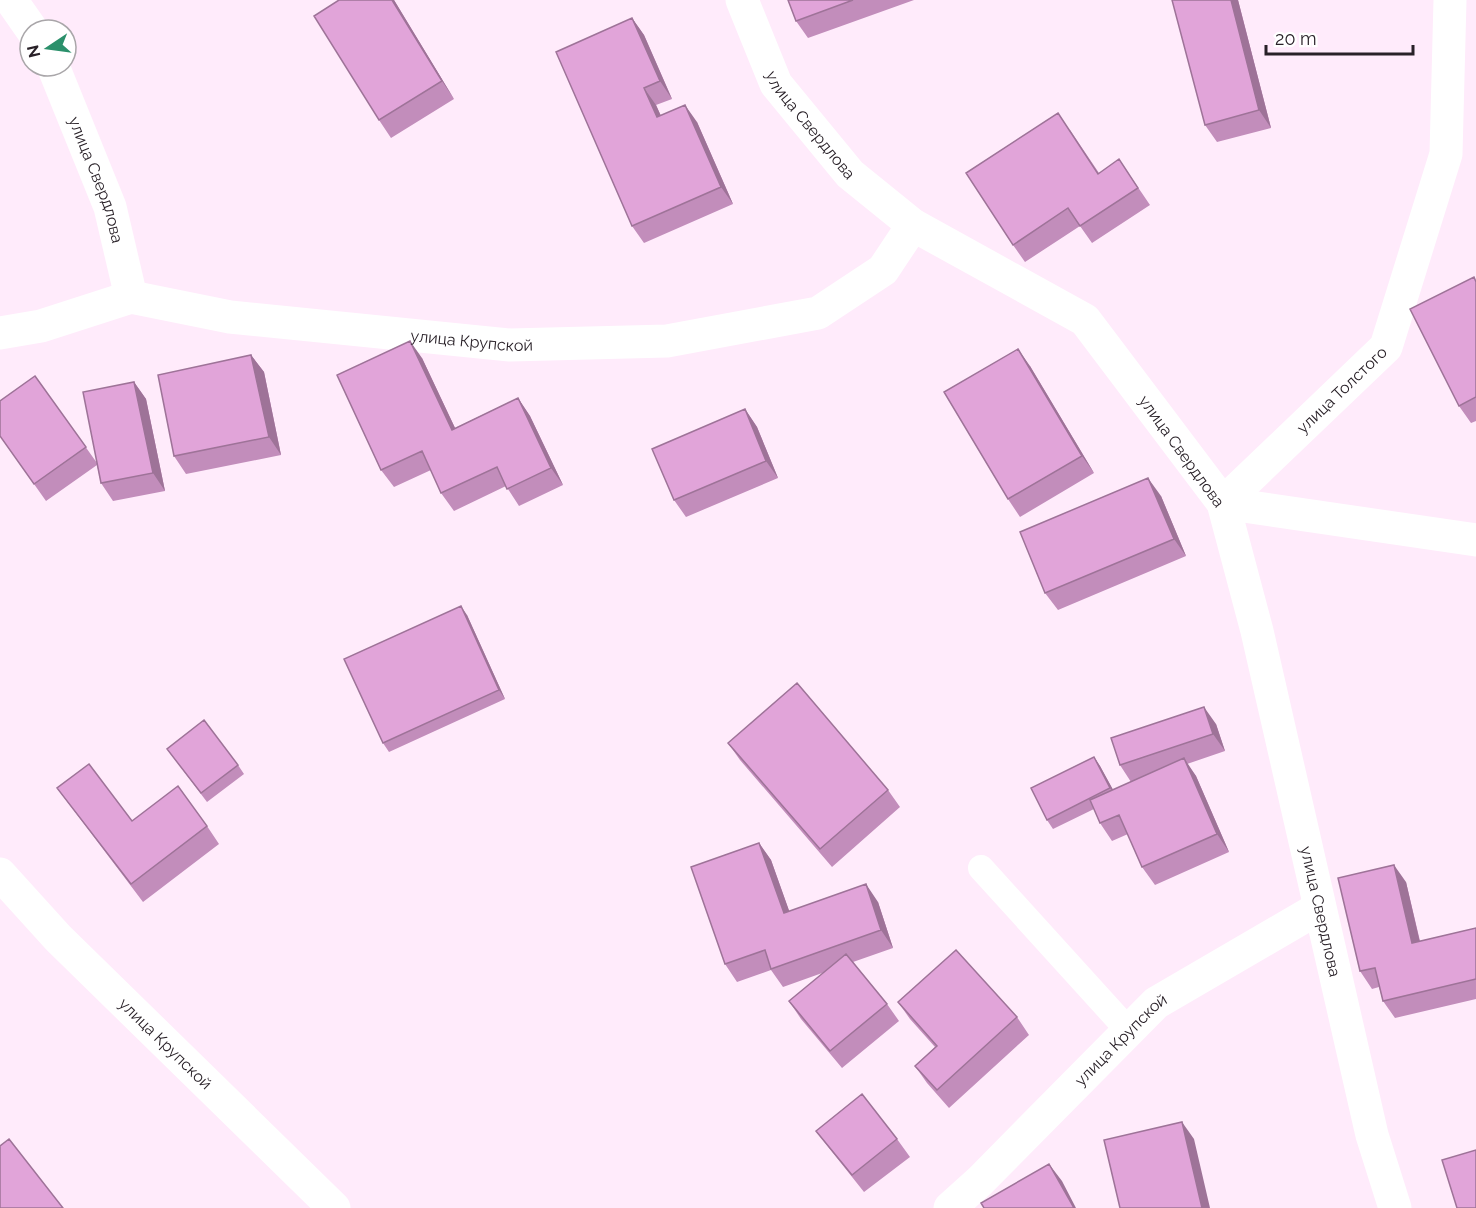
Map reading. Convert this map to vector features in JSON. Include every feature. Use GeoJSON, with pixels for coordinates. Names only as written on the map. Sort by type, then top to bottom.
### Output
{"type":"FeatureCollection","features":[{"type":"Feature","properties":{"kind":"street"},"geometry":{"type":"LineString","coordinates":[[11,0],[24,18]]}},
{"type":"Feature","properties":{"kind":"street","name":"улица Свердлова"},"geometry":{"type":"LineString","coordinates":[[742,0],[776,84],[850,174],[913,225],[1085,320],[1223,503],[1257,631],[1372,1135],[1395,1208]]}},
{"type":"Feature","properties":{"kind":"street","name":"улица Толстого"},"geometry":{"type":"LineString","coordinates":[[1223,503],[1386,347],[1446,154],[1450,0]]}},
{"type":"Feature","properties":{"kind":"street","name":"улица Свердлова"},"geometry":{"type":"LineString","coordinates":[[57,78],[110,207],[131,297]]}},
{"type":"Feature","properties":{"kind":"street","name":"улица Крупской"},"geometry":{"type":"LineString","coordinates":[[0,333],[41,326],[131,297],[230,317],[510,345],[668,341],[818,313],[883,270],[913,225]]}},
{"type":"Feature","properties":{"kind":"street"},"geometry":{"type":"LineString","coordinates":[[1223,503],[1476,540]]}},
{"type":"Feature","properties":{"kind":"street","name":"улица Крупской"},"geometry":{"type":"LineString","coordinates":[[0,874],[66,946],[334,1208]]}},
{"type":"Feature","properties":{"kind":"street","name":"улица Крупской"},"geometry":{"type":"LineString","coordinates":[[950,1208],[980,1181],[1156,1002],[1319,908]]}},
{"type":"Feature","properties":{"kind":"lane"},"geometry":{"type":"LineString","coordinates":[[981,868],[1128,1030]]}},
{"type":"Feature","properties":{"kind":"building"},"geometry":{"type":"Polygon","coordinates":[[[339,0],[392,0],[442,81],[379,120],[314,16],[339,0]]]}},
{"type":"Feature","properties":{"kind":"building"},"geometry":{"type":"Polygon","coordinates":[[[788,0],[853,0],[796,21],[788,0]]]}},
{"type":"Feature","properties":{"kind":"building"},"geometry":{"type":"Polygon","coordinates":[[[1172,0],[1231,0],[1259,110],[1205,125],[1172,0]]]}},
{"type":"Feature","properties":{"kind":"building"},"geometry":{"type":"Polygon","coordinates":[[[632,18],[660,81],[644,88],[657,117],[685,105],[721,187],[632,226],[556,52],[632,18]]]}},
{"type":"Feature","properties":{"kind":"building"},"geometry":{"type":"Polygon","coordinates":[[[1058,113],[1098,174],[1119,159],[1138,188],[1080,226],[1068,208],[1013,245],[966,173],[1058,113]]]}},
{"type":"Feature","properties":{"kind":"building"},"geometry":{"type":"Polygon","coordinates":[[[1474,277],[1476,282],[1476,397],[1459,406],[1410,309],[1474,277]]]}},
{"type":"Feature","properties":{"kind":"building"},"geometry":{"type":"Polygon","coordinates":[[[410,341],[452,430],[518,398],[551,468],[507,489],[497,467],[441,493],[422,451],[381,470],[337,375],[410,341]]]}},
{"type":"Feature","properties":{"kind":"building"},"geometry":{"type":"Polygon","coordinates":[[[1018,349],[1082,456],[1008,499],[944,392],[1018,349]]]}},
{"type":"Feature","properties":{"kind":"building"},"geometry":{"type":"Polygon","coordinates":[[[251,355],[269,437],[174,456],[158,375],[251,355]]]}},
{"type":"Feature","properties":{"kind":"building"},"geometry":{"type":"Polygon","coordinates":[[[35,376],[86,447],[34,484],[0,436],[0,401],[35,376]]]}},
{"type":"Feature","properties":{"kind":"building"},"geometry":{"type":"Polygon","coordinates":[[[134,382],[153,473],[101,483],[83,392],[134,382]]]}},
{"type":"Feature","properties":{"kind":"building"},"geometry":{"type":"Polygon","coordinates":[[[745,409],[766,461],[674,500],[652,449],[745,409]]]}},
{"type":"Feature","properties":{"kind":"building"},"geometry":{"type":"Polygon","coordinates":[[[1148,478],[1174,539],[1045,593],[1020,532],[1148,478]]]}},
{"type":"Feature","properties":{"kind":"building"},"geometry":{"type":"Polygon","coordinates":[[[461,606],[499,690],[383,743],[344,659],[461,606]]]}},
{"type":"Feature","properties":{"kind":"building"},"geometry":{"type":"Polygon","coordinates":[[[797,683],[888,790],[820,849],[728,743],[797,683]]]}},
{"type":"Feature","properties":{"kind":"building"},"geometry":{"type":"Polygon","coordinates":[[[1204,707],[1213,734],[1120,765],[1111,738],[1204,707]]]}},
{"type":"Feature","properties":{"kind":"building"},"geometry":{"type":"Polygon","coordinates":[[[204,720],[238,765],[201,793],[167,749],[204,720]]]}},
{"type":"Feature","properties":{"kind":"building"},"geometry":{"type":"Polygon","coordinates":[[[1094,757],[1110,788],[1047,820],[1031,788],[1094,757]]]}},
{"type":"Feature","properties":{"kind":"building"},"geometry":{"type":"Polygon","coordinates":[[[1184,758],[1217,834],[1142,867],[1119,815],[1100,823],[1090,800],[1184,758]]]}},
{"type":"Feature","properties":{"kind":"building"},"geometry":{"type":"Polygon","coordinates":[[[89,764],[132,821],[178,786],[207,826],[131,884],[57,788],[89,764]]]}},
{"type":"Feature","properties":{"kind":"building"},"geometry":{"type":"Polygon","coordinates":[[[759,843],[784,913],[866,884],[881,930],[771,969],[765,950],[725,964],[691,867],[759,843]]]}},
{"type":"Feature","properties":{"kind":"building"},"geometry":{"type":"Polygon","coordinates":[[[1394,865],[1412,943],[1476,928],[1476,979],[1383,1001],[1375,968],[1360,971],[1338,878],[1394,865]]]}},
{"type":"Feature","properties":{"kind":"building"},"geometry":{"type":"Polygon","coordinates":[[[956,950],[1017,1017],[937,1090],[915,1066],[937,1046],[898,1002],[956,950]]]}},
{"type":"Feature","properties":{"kind":"building"},"geometry":{"type":"Polygon","coordinates":[[[846,954],[887,1004],[830,1051],[789,1001],[846,954]]]}},
{"type":"Feature","properties":{"kind":"building"},"geometry":{"type":"Polygon","coordinates":[[[862,1094],[897,1139],[852,1175],[816,1131],[862,1094]]]}},
{"type":"Feature","properties":{"kind":"building"},"geometry":{"type":"Polygon","coordinates":[[[1182,1122],[1202,1208],[1120,1208],[1104,1140],[1182,1122]]]}},
{"type":"Feature","properties":{"kind":"building"},"geometry":{"type":"Polygon","coordinates":[[[9,1139],[63,1208],[0,1208],[0,1146],[9,1139]]]}},
{"type":"Feature","properties":{"kind":"building"},"geometry":{"type":"Polygon","coordinates":[[[1476,1150],[1476,1208],[1457,1208],[1442,1160],[1476,1150]]]}},
{"type":"Feature","properties":{"kind":"building"},"geometry":{"type":"Polygon","coordinates":[[[1049,1164],[1074,1208],[984,1208],[981,1203],[1049,1164]]]}}]}
